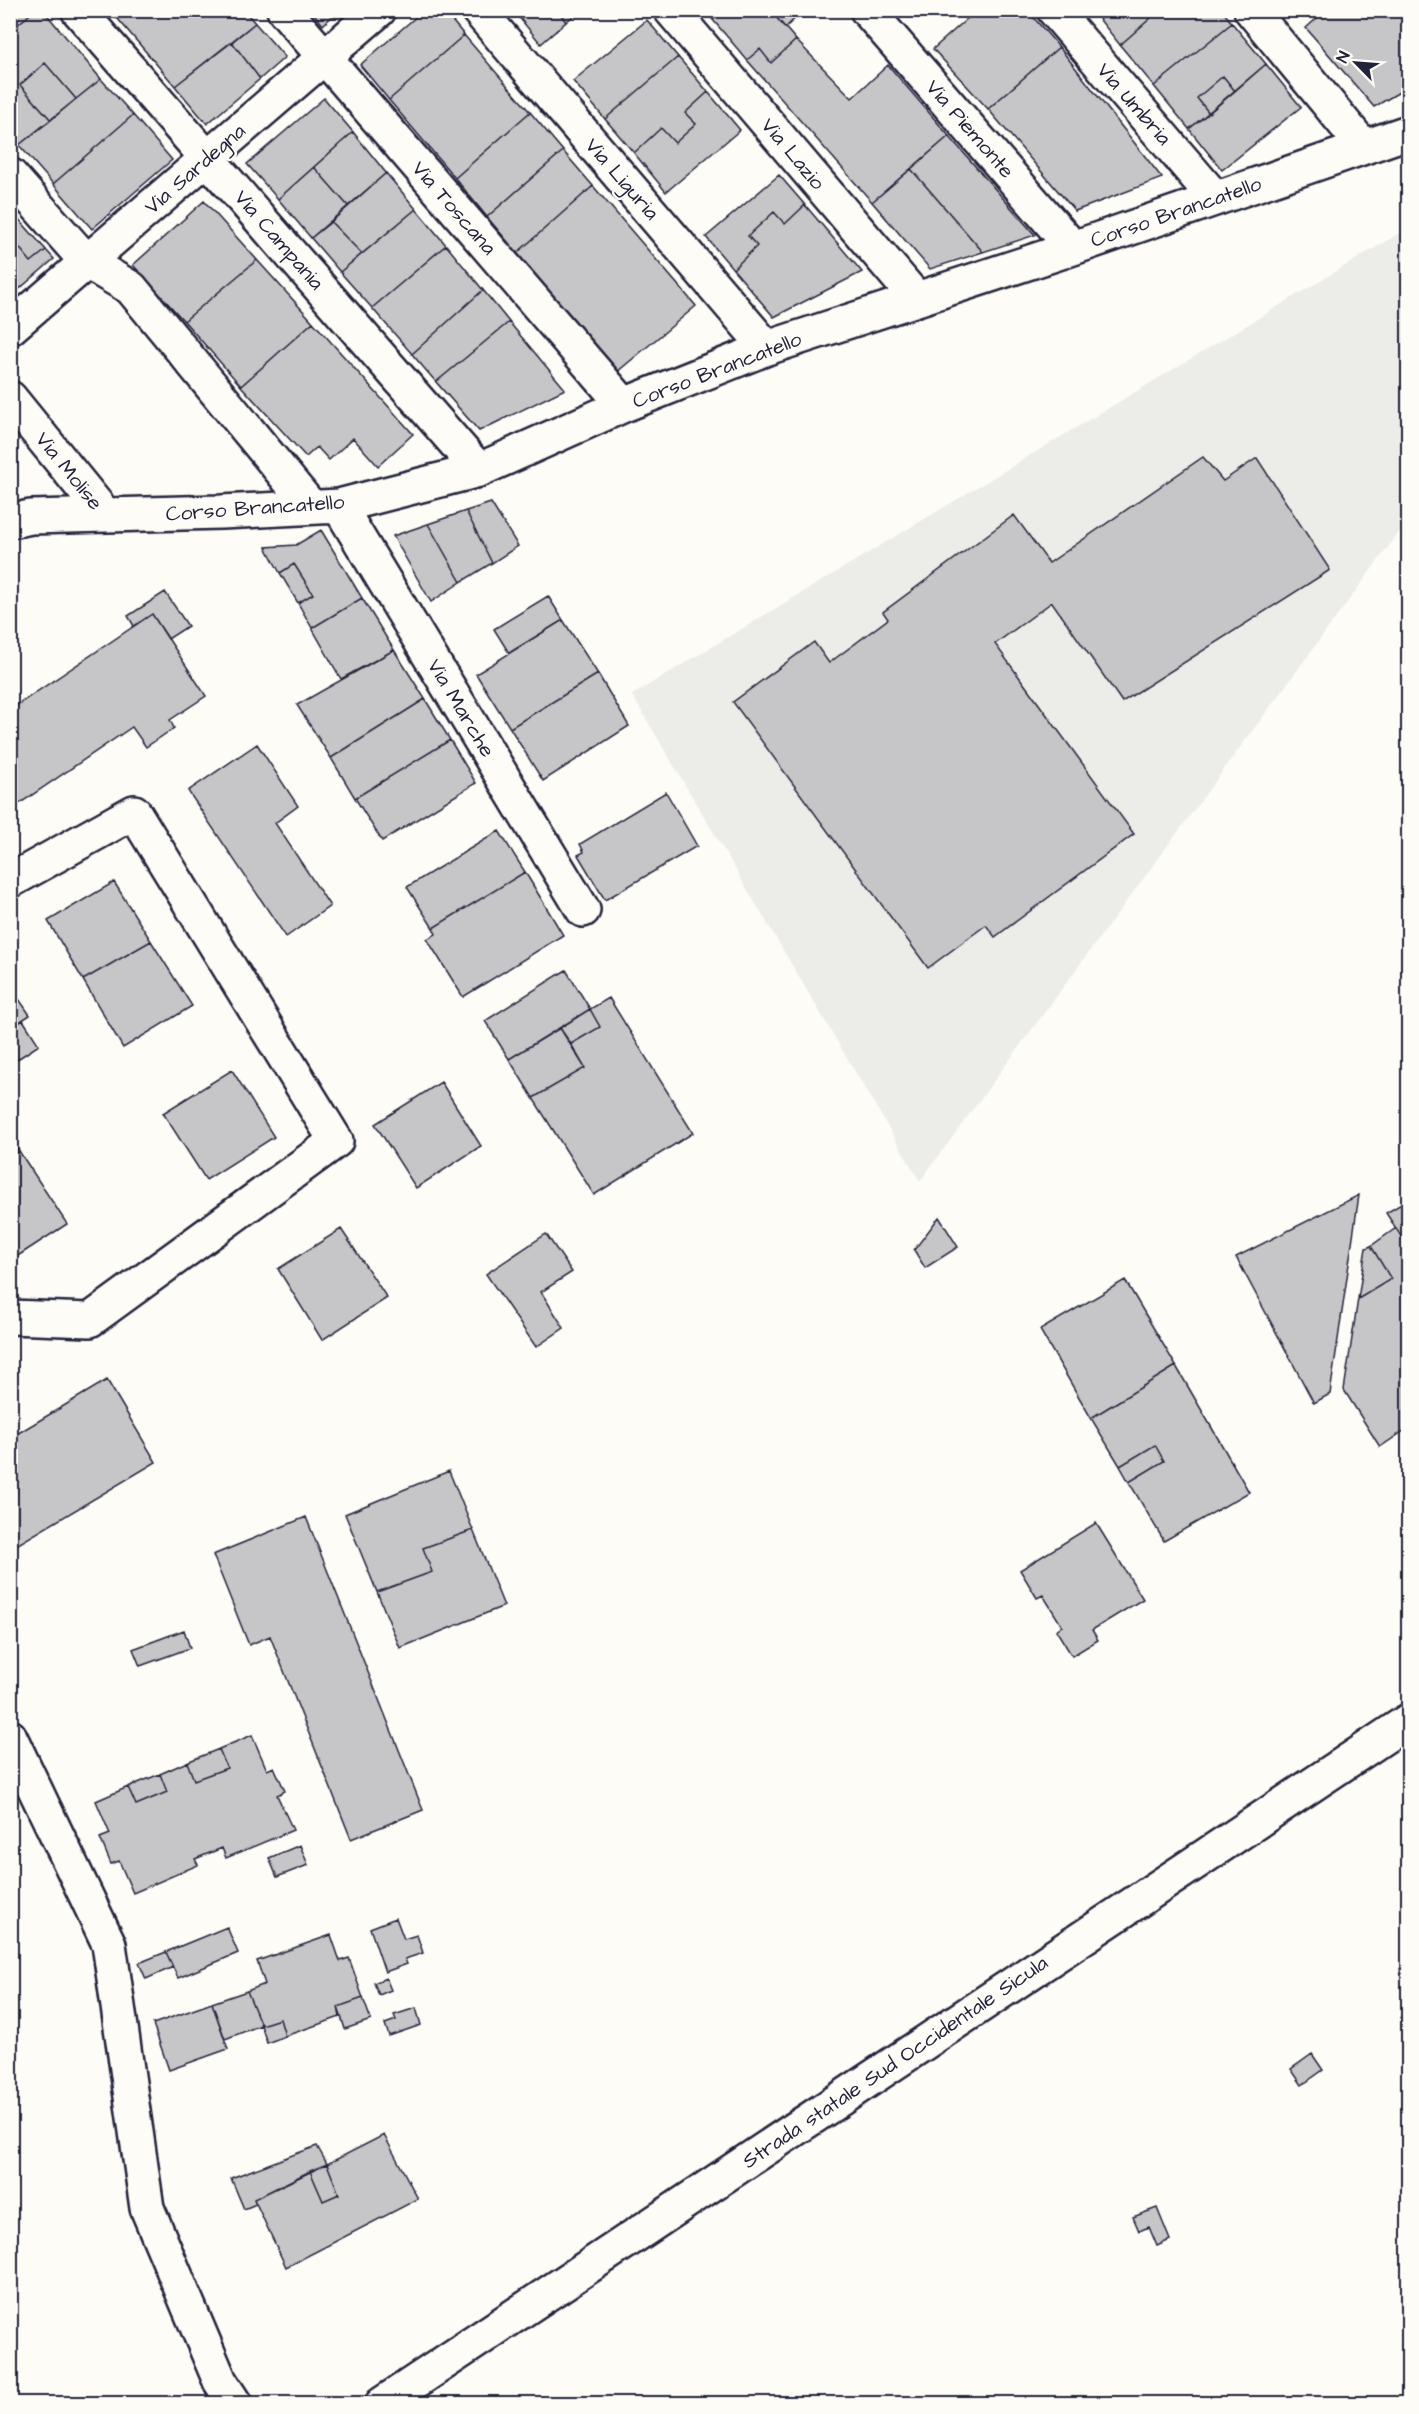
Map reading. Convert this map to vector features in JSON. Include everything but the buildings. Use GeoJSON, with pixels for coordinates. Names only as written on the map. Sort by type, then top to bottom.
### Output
{"type":"FeatureCollection","features":[{"type":"Feature","properties":{"kind":"street","name":"Via Campania"},"geometry":{"type":"LineString","coordinates":[[78,10],[479,470]]}},
{"type":"Feature","properties":{"kind":"street","name":"Via Toscana"},"geometry":{"type":"LineString","coordinates":[[284,10],[624,405]]}},
{"type":"Feature","properties":{"kind":"street","name":"Via Sardegna"},"geometry":{"type":"LineString","coordinates":[[10,328],[380,10]]}},
{"type":"Feature","properties":{"kind":"street","name":"Via Liguria"},"geometry":{"type":"LineString","coordinates":[[478,10],[767,348]]}},
{"type":"Feature","properties":{"kind":"street","name":"Via Lazio"},"geometry":{"type":"LineString","coordinates":[[671,10],[916,298]]}},
{"type":"Feature","properties":{"kind":"street","name":"Via Piemonte"},"geometry":{"type":"LineString","coordinates":[[867,10],[1073,248]]}},
{"type":"Feature","properties":{"kind":"street","name":"Via Umbria"},"geometry":{"type":"LineString","coordinates":[[1054,10],[1215,198]]}},
{"type":"Feature","properties":{"kind":"street"},"geometry":{"type":"LineString","coordinates":[[1251,10],[1364,147]]}},
{"type":"Feature","properties":{"kind":"street","name":"Corso Brancatello"},"geometry":{"type":"LineString","coordinates":[[10,521],[31,517],[325,506],[479,470],[624,405],[767,348],[1073,248],[1408,132]]}},
{"type":"Feature","properties":{"kind":"street","name":"Via Marche"},"geometry":{"type":"LineString","coordinates":[[10,175],[87,262],[131,288],[325,506],[583,910]]}},
{"type":"Feature","properties":{"kind":"street","name":"Via Molise"},"geometry":{"type":"LineString","coordinates":[[10,398],[105,515]]}},
{"type":"Feature","properties":{"kind":"street"},"geometry":{"type":"LineString","coordinates":[[10,881],[134,812],[336,1141],[90,1320],[10,1317]]}},
{"type":"Feature","properties":{"kind":"street","name":"Strada statale Sud Occidentale Sicula"},"geometry":{"type":"LineString","coordinates":[[382,2403],[1408,1721]]}},
{"type":"Feature","properties":{"kind":"street"},"geometry":{"type":"LineString","coordinates":[[10,1737],[109,1944],[147,2208],[220,2381],[235,2403]]}},
{"type":"Feature","properties":{"kind":"shaded area"},"geometry":{"type":"Polygon","coordinates":[[[1408,228],[1408,520],[920,1181],[632,695],[1408,228]]]}}]}
